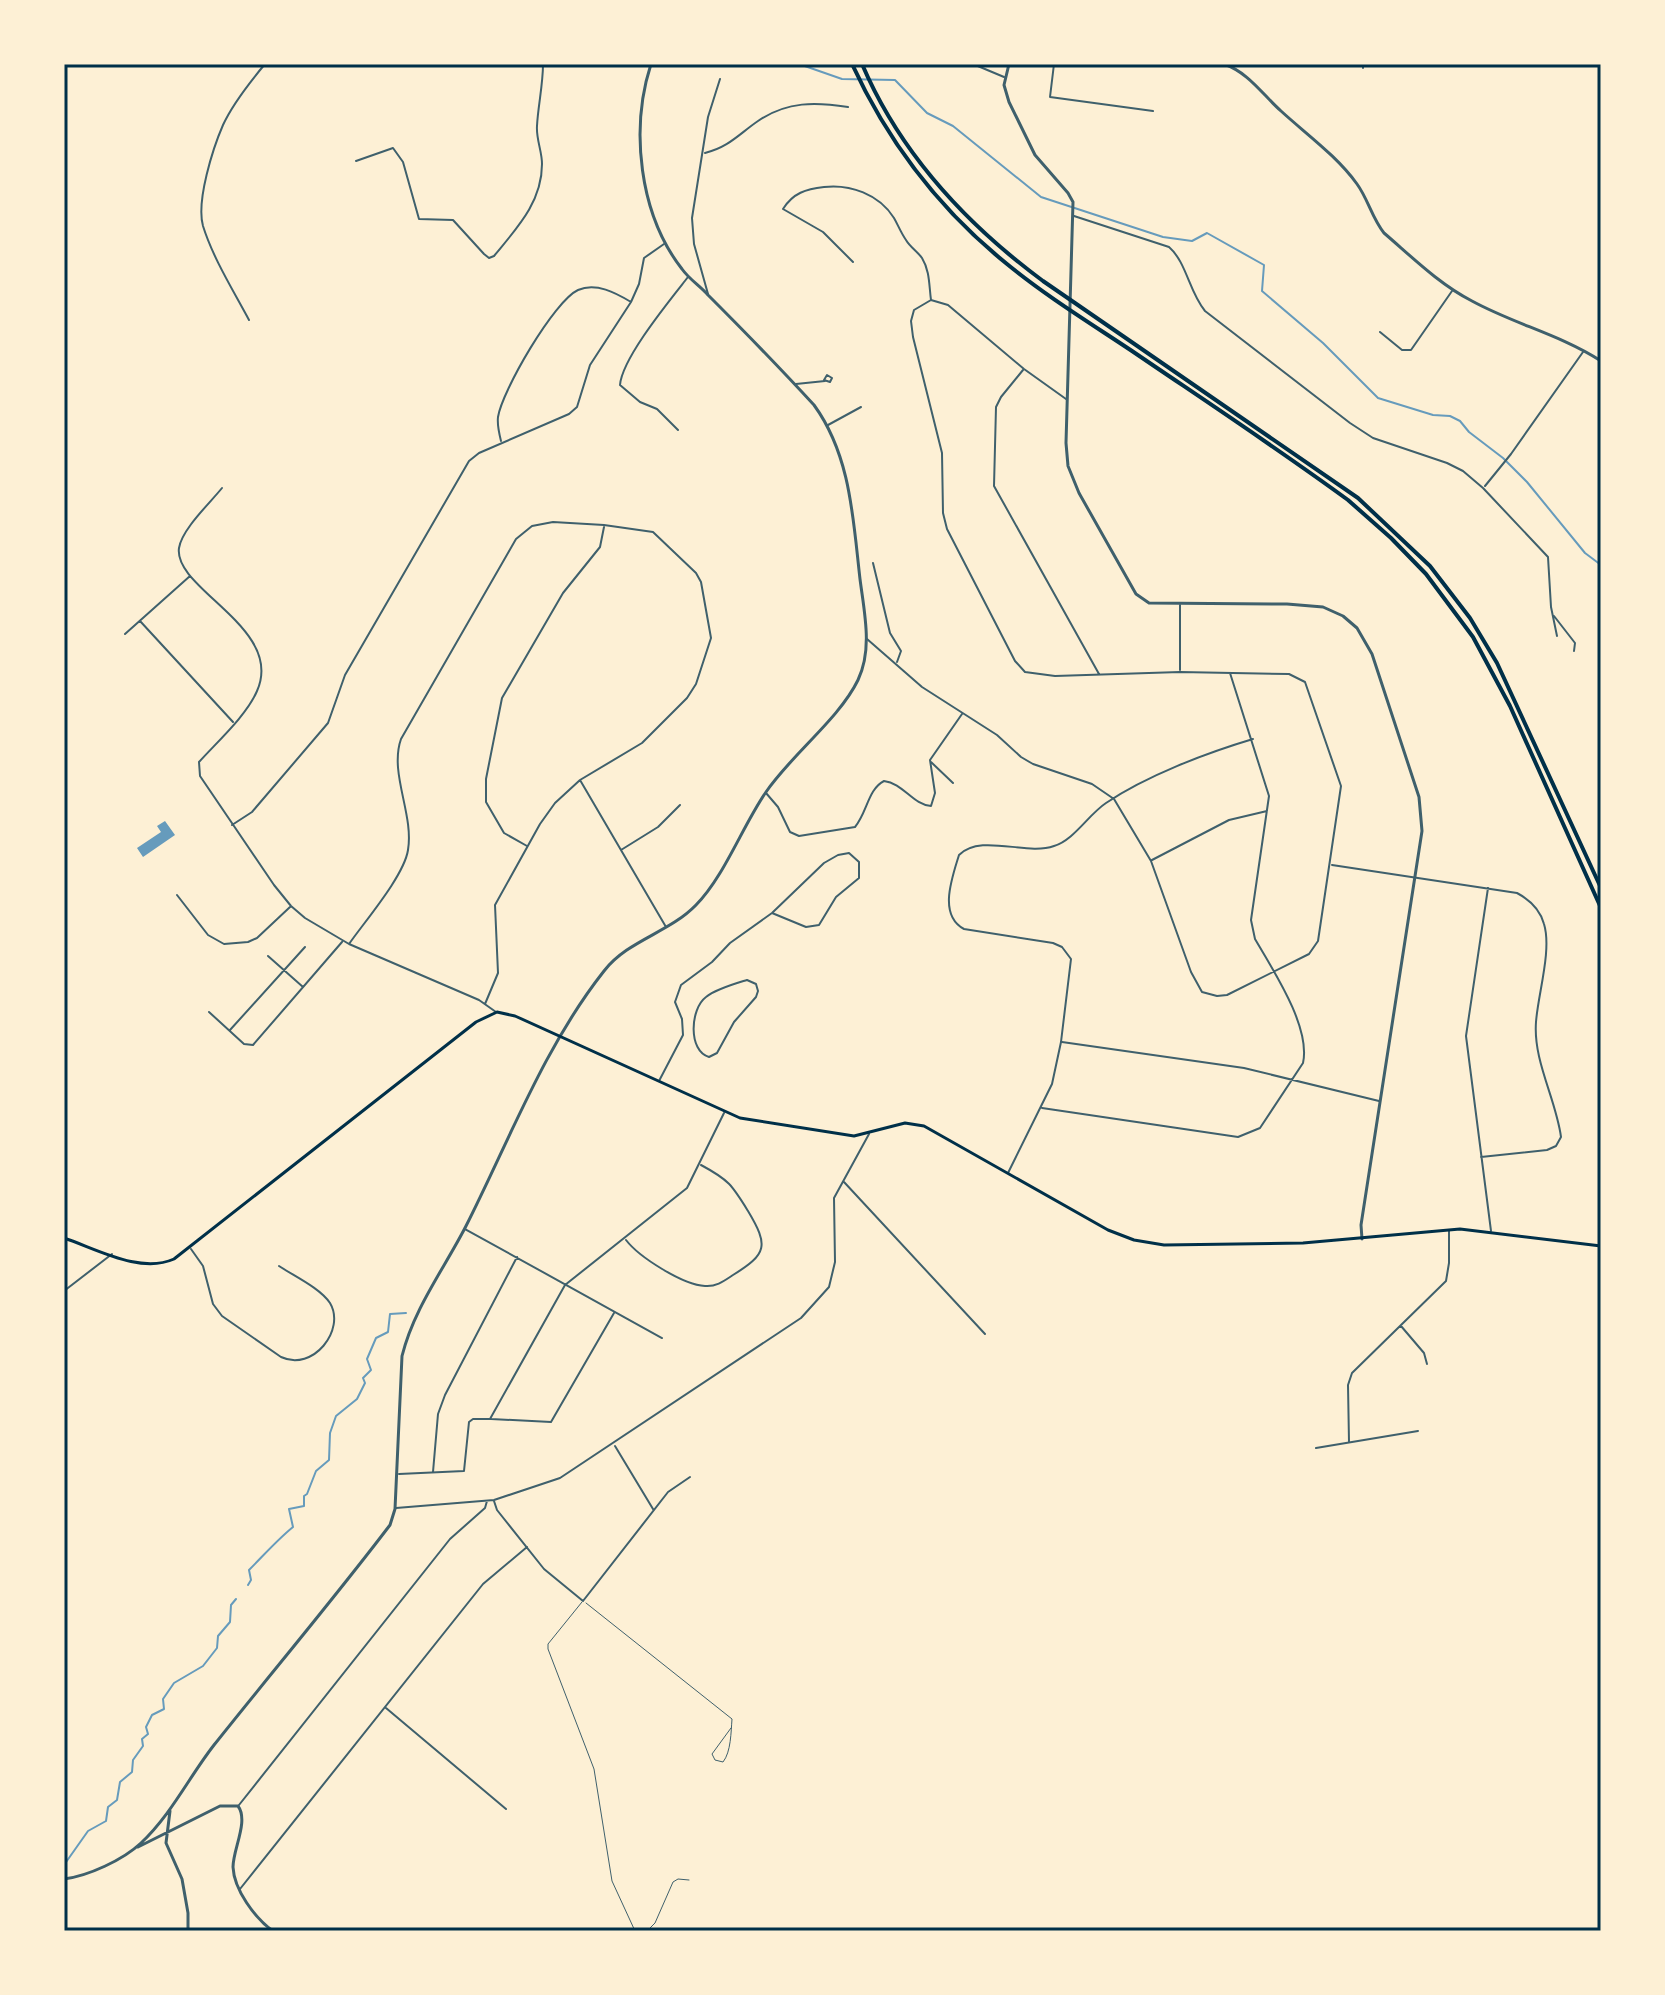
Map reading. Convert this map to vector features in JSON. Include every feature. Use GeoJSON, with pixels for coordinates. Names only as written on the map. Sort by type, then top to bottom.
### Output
{"type":"FeatureCollection","features":[{"type":"Feature","properties":{"kind":"highway"},"geometry":{"type":"LineString","coordinates":[[852,64],[893,139],[939,200],[978,240],[1070,309],[1348,500],[1426,574],[1465,624],[1494,674],[1601,908]]}},
{"type":"Feature","properties":{"kind":"highway"},"geometry":{"type":"LineString","coordinates":[[862,64],[900,135],[937,184],[999,246],[1073,301],[1358,498],[1430,566],[1470,618],[1497,663],[1601,888]]}},
{"type":"Feature","properties":{"kind":"main road"},"geometry":{"type":"LineString","coordinates":[[64,1238],[135,1262],[156,1265],[174,1259],[476,1022],[497,1012],[513,1015],[724,1112],[752,1121],[837,1135],[869,1134],[898,1124],[918,1124],[1108,1230],[1148,1243],[1215,1246],[1362,1239],[1449,1229],[1491,1231],[1601,1246]]}},
{"type":"Feature","properties":{"kind":"street"},"geometry":{"type":"LineString","coordinates":[[249,320],[207,235],[201,208],[224,123],[265,64]]}},
{"type":"Feature","properties":{"kind":"street"},"geometry":{"type":"LineString","coordinates":[[356,161],[393,148],[403,162],[419,219],[453,220],[484,254],[489,258],[494,256],[530,210],[539,187],[542,162],[537,128],[543,64]]}},
{"type":"Feature","properties":{"kind":"street"},"geometry":{"type":"LineString","coordinates":[[136,1847],[170,1809],[207,1754],[390,1525],[395,1509],[402,1356],[408,1331],[464,1228],[559,1036],[614,959],[666,928],[701,900],[766,792],[784,767],[849,696],[862,672],[866,638],[852,505],[840,458],[827,425],[814,405],[689,276],[666,243],[650,207],[641,141],[642,96],[651,64]]}},
{"type":"Feature","properties":{"kind":"street"},"geometry":{"type":"LineString","coordinates":[[973,64],[1004,77]]}},
{"type":"Feature","properties":{"kind":"street"},"geometry":{"type":"LineString","coordinates":[[1009,64],[1004,77],[1007,98],[1035,155],[1068,193],[1073,204],[1068,466],[1079,493],[1136,594],[1149,603],[1311,605],[1331,610],[1357,628],[1372,654],[1419,797],[1422,831],[1379,1101],[1361,1225],[1362,1239]]}},
{"type":"Feature","properties":{"kind":"street"},"geometry":{"type":"LineString","coordinates":[[1054,64],[1050,97],[1153,111]]}},
{"type":"Feature","properties":{"kind":"street"},"geometry":{"type":"LineString","coordinates":[[1226,64],[1248,77],[1277,108],[1346,169],[1360,187],[1384,233],[1453,290],[1599,360],[1601,353]]}},
{"type":"Feature","properties":{"kind":"street"},"geometry":{"type":"LineString","coordinates":[[709,295],[692,231],[708,117],[720,79]]}},
{"type":"Feature","properties":{"kind":"street"},"geometry":{"type":"LineString","coordinates":[[704,153],[723,148],[759,120],[788,106],[825,103],[848,107]]}},
{"type":"Feature","properties":{"kind":"street"},"geometry":{"type":"LineString","coordinates":[[853,262],[823,232],[783,209],[790,197],[809,188],[839,185],[879,201],[923,260],[931,300]]}},
{"type":"Feature","properties":{"kind":"street"},"geometry":{"type":"LineString","coordinates":[[1073,213],[1169,247],[1178,255],[1197,301],[1205,311],[1350,423],[1373,438],[1447,463],[1463,471],[1483,488],[1548,557],[1557,636]]}},
{"type":"Feature","properties":{"kind":"street"},"geometry":{"type":"LineString","coordinates":[[232,825],[252,812],[328,723],[345,675],[469,461],[502,442],[569,414],[577,407],[590,365],[631,302],[639,284],[644,258],[666,243]]}},
{"type":"Feature","properties":{"kind":"street"},"geometry":{"type":"LineString","coordinates":[[678,430],[657,409],[640,402],[620,385],[627,364],[689,276]]}},
{"type":"Feature","properties":{"kind":"street"},"geometry":{"type":"LineString","coordinates":[[502,442],[498,429],[499,412],[529,347],[566,300],[575,292],[587,288],[607,289],[631,302]]}},
{"type":"Feature","properties":{"kind":"street"},"geometry":{"type":"LineString","coordinates":[[1380,332],[1402,350],[1411,350],[1453,290]]}},
{"type":"Feature","properties":{"kind":"street"},"geometry":{"type":"LineString","coordinates":[[866,638],[922,687],[997,735],[1033,764],[1092,784],[1114,799],[1151,861],[1191,972],[1202,992],[1227,995],[1309,954],[1318,941],[1341,786],[1305,682],[1289,674],[1180,672],[1055,676],[1025,672],[1015,661],[947,529],[943,513],[942,453],[911,321],[914,310],[931,300],[948,305],[1024,369],[1068,400]]}},
{"type":"Feature","properties":{"kind":"street"},"geometry":{"type":"LineString","coordinates":[[1483,488],[1511,454],[1583,351]]}},
{"type":"Feature","properties":{"kind":"street"},"geometry":{"type":"LineString","coordinates":[[1024,369],[996,407],[993,482],[1099,674]]}},
{"type":"Feature","properties":{"kind":"street"},"geometry":{"type":"LineString","coordinates":[[795,385],[825,381]]}},
{"type":"Feature","properties":{"kind":"street"},"geometry":{"type":"LineString","coordinates":[[827,425],[861,407]]}},
{"type":"Feature","properties":{"kind":"street"},"geometry":{"type":"LineString","coordinates":[[222,488],[183,536],[179,545],[181,562],[247,633],[262,666],[258,690],[199,762],[200,776],[291,906],[325,933],[497,1012]]}},
{"type":"Feature","properties":{"kind":"street"},"geometry":{"type":"LineString","coordinates":[[349,944],[404,866],[409,848],[399,760],[401,739],[508,551],[526,531],[543,523],[604,525],[653,532],[690,564],[701,582],[711,638],[696,684],[687,698],[642,743],[580,780],[555,803],[495,905],[498,970],[485,1004]]}},
{"type":"Feature","properties":{"kind":"street"},"geometry":{"type":"LineString","coordinates":[[528,846],[504,833],[486,802],[486,779],[502,698],[563,593],[600,547],[604,525]]}},
{"type":"Feature","properties":{"kind":"street"},"geometry":{"type":"LineString","coordinates":[[873,563],[890,633],[901,651],[896,663]]}},
{"type":"Feature","properties":{"kind":"street"},"geometry":{"type":"LineString","coordinates":[[125,634],[191,576]]}},
{"type":"Feature","properties":{"kind":"street"},"geometry":{"type":"LineString","coordinates":[[1180,603],[1180,672]]}},
{"type":"Feature","properties":{"kind":"street"},"geometry":{"type":"LineString","coordinates":[[1553,616],[1572,638],[1576,648],[1574,651]]}},
{"type":"Feature","properties":{"kind":"street"},"geometry":{"type":"LineString","coordinates":[[140,621],[234,723]]}},
{"type":"Feature","properties":{"kind":"street"},"geometry":{"type":"LineString","coordinates":[[1041,1108],[1238,1137],[1260,1128],[1303,1063],[1304,1040],[1255,939],[1251,920],[1268,810],[1267,788],[1230,673]]}},
{"type":"Feature","properties":{"kind":"street"},"geometry":{"type":"LineString","coordinates":[[766,792],[794,835],[855,827],[865,814],[875,787],[884,781],[901,787],[922,805],[931,806],[935,793],[930,762],[963,713]]}},
{"type":"Feature","properties":{"kind":"street"},"geometry":{"type":"LineString","coordinates":[[1007,1174],[1052,1084],[1061,1042],[1071,959],[1068,952],[1053,943],[964,929],[955,924],[949,912],[952,877],[959,855],[967,848],[982,845],[1034,849],[1052,847],[1064,842],[1114,799],[1201,756],[1253,739]]}},
{"type":"Feature","properties":{"kind":"street"},"geometry":{"type":"LineString","coordinates":[[930,762],[953,783]]}},
{"type":"Feature","properties":{"kind":"street"},"geometry":{"type":"LineString","coordinates":[[580,780],[666,928]]}},
{"type":"Feature","properties":{"kind":"street"},"geometry":{"type":"LineString","coordinates":[[620,850],[658,827],[680,805]]}},
{"type":"Feature","properties":{"kind":"street"},"geometry":{"type":"LineString","coordinates":[[1151,861],[1229,820],[1268,810]]}},
{"type":"Feature","properties":{"kind":"street"},"geometry":{"type":"LineString","coordinates":[[658,1082],[683,1035],[682,1019],[675,1005],[678,989],[730,943],[772,913],[830,859],[845,853],[857,859],[861,869],[859,878],[836,897],[819,925],[806,927],[772,913]]}},
{"type":"Feature","properties":{"kind":"street"},"geometry":{"type":"LineString","coordinates":[[1331,865],[1517,893],[1532,902],[1545,927],[1546,945],[1535,1026],[1561,1137],[1556,1146],[1547,1150],[1481,1157]]}},
{"type":"Feature","properties":{"kind":"street"},"geometry":{"type":"LineString","coordinates":[[1488,888],[1466,1029],[1491,1231]]}},
{"type":"Feature","properties":{"kind":"street"},"geometry":{"type":"LineString","coordinates":[[177,895],[208,935],[224,944],[257,938],[291,906]]}},
{"type":"Feature","properties":{"kind":"street"},"geometry":{"type":"LineString","coordinates":[[781,905],[784,917]]}},
{"type":"Feature","properties":{"kind":"street"},"geometry":{"type":"LineString","coordinates":[[209,1012],[246,1046],[253,1045],[342,941]]}},
{"type":"Feature","properties":{"kind":"street"},"geometry":{"type":"LineString","coordinates":[[230,1031],[305,947]]}},
{"type":"Feature","properties":{"kind":"street"},"geometry":{"type":"LineString","coordinates":[[268,956],[303,987]]}},
{"type":"Feature","properties":{"kind":"street"},"geometry":{"type":"LineString","coordinates":[[743,981],[753,982],[757,994],[728,1031],[717,1053],[709,1057],[702,1055],[695,1040],[697,1008],[708,995],[743,981]]}},
{"type":"Feature","properties":{"kind":"street"},"geometry":{"type":"LineString","coordinates":[[1061,1042],[1244,1068],[1379,1101]]}},
{"type":"Feature","properties":{"kind":"street"},"geometry":{"type":"LineString","coordinates":[[490,1419],[565,1285],[687,1188],[724,1112]]}},
{"type":"Feature","properties":{"kind":"street"},"geometry":{"type":"LineString","coordinates":[[395,1509],[494,1500],[560,1478],[801,1318],[822,1297],[833,1276],[834,1198],[869,1134]]}},
{"type":"Feature","properties":{"kind":"street"},"geometry":{"type":"LineString","coordinates":[[624,1238],[639,1254],[694,1285],[713,1286],[754,1262],[762,1246],[759,1229],[730,1183],[700,1165]]}},
{"type":"Feature","properties":{"kind":"street"},"geometry":{"type":"LineString","coordinates":[[844,1181],[985,1334]]}},
{"type":"Feature","properties":{"kind":"street"},"geometry":{"type":"LineString","coordinates":[[464,1228],[662,1338]]}},
{"type":"Feature","properties":{"kind":"street"},"geometry":{"type":"LineString","coordinates":[[1349,1442],[1348,1385],[1352,1373],[1446,1281],[1449,1229]]}},
{"type":"Feature","properties":{"kind":"street"},"geometry":{"type":"LineString","coordinates":[[190,1248],[205,1269],[213,1304],[227,1321],[290,1362],[304,1361],[316,1353],[330,1335],[334,1325],[332,1306],[279,1266]]}},
{"type":"Feature","properties":{"kind":"street"},"geometry":{"type":"LineString","coordinates":[[64,1291],[112,1254]]}},
{"type":"Feature","properties":{"kind":"street"},"geometry":{"type":"LineString","coordinates":[[433,1473],[436,1426],[441,1405],[517,1257]]}},
{"type":"Feature","properties":{"kind":"street"},"geometry":{"type":"LineString","coordinates":[[397,1474],[464,1471],[469,1422],[473,1419],[551,1422],[615,1312]]}},
{"type":"Feature","properties":{"kind":"street"},"geometry":{"type":"LineString","coordinates":[[1400,1325],[1424,1353],[1427,1364]]}},
{"type":"Feature","properties":{"kind":"street"},"geometry":{"type":"LineString","coordinates":[[1316,1448],[1418,1431]]}},
{"type":"Feature","properties":{"kind":"street"},"geometry":{"type":"LineString","coordinates":[[614,1444],[654,1510]]}},
{"type":"Feature","properties":{"kind":"street"},"geometry":{"type":"LineString","coordinates":[[494,1500],[497,1510],[544,1569],[583,1601],[668,1492],[690,1477]]}},
{"type":"Feature","properties":{"kind":"street"},"geometry":{"type":"LineString","coordinates":[[238,1806],[450,1539],[485,1508],[487,1501]]}},
{"type":"Feature","properties":{"kind":"street"},"geometry":{"type":"LineString","coordinates":[[239,1890],[483,1584],[527,1547]]}},
{"type":"Feature","properties":{"kind":"street"},"geometry":{"type":"LineString","coordinates":[[385,1707],[506,1809]]}},
{"type":"Feature","properties":{"kind":"street"},"geometry":{"type":"LineString","coordinates":[[64,1879],[85,1873],[220,1806],[238,1806],[242,1810],[242,1821],[233,1864],[239,1890],[264,1925],[273,1931]]}},
{"type":"Feature","properties":{"kind":"street"},"geometry":{"type":"LineString","coordinates":[[170,1809],[166,1843],[186,1895],[188,1931]]}},
{"type":"Feature","properties":{"kind":"lane"},"geometry":{"type":"LineString","coordinates":[[634,1930],[612,1881],[594,1769],[548,1644],[583,1601],[729,1716],[731,1728],[727,1757],[723,1762],[715,1760],[712,1754],[731,1728]]}},
{"type":"Feature","properties":{"kind":"lane"},"geometry":{"type":"LineString","coordinates":[[647,1931],[655,1923],[673,1882],[689,1880]]}},
{"type":"Feature","properties":{"kind":"water"},"geometry":{"type":"Polygon","coordinates":[[[165,821],[175,835],[143,857],[137,848],[161,832],[157,826],[165,821]]]}},
{"type":"Feature","properties":{"kind":"waterway"},"geometry":{"type":"LineString","coordinates":[[799,64],[842,79],[895,80],[927,113],[953,126],[1041,197],[1163,237],[1192,241],[1207,233],[1264,265],[1262,291],[1323,343],[1378,398],[1460,421],[1527,482],[1585,553],[1601,565]]}},
{"type":"Feature","properties":{"kind":"waterway"},"geometry":{"type":"LineString","coordinates":[[248,1585],[251,1580],[249,1570],[293,1527],[289,1509],[304,1506],[304,1496],[316,1471],[329,1460],[330,1433],[336,1416],[357,1399],[365,1383],[363,1378],[371,1370],[367,1359],[376,1338],[388,1332],[390,1314],[406,1313]]}},
{"type":"Feature","properties":{"kind":"waterway"},"geometry":{"type":"LineString","coordinates":[[64,1865],[88,1831],[106,1821],[108,1807],[117,1800],[120,1782],[132,1772],[133,1760],[143,1746],[142,1739],[148,1734],[146,1727],[152,1715],[164,1709],[163,1699],[174,1683],[203,1666],[217,1648],[218,1636],[230,1622],[231,1605],[236,1599]]}}]}
